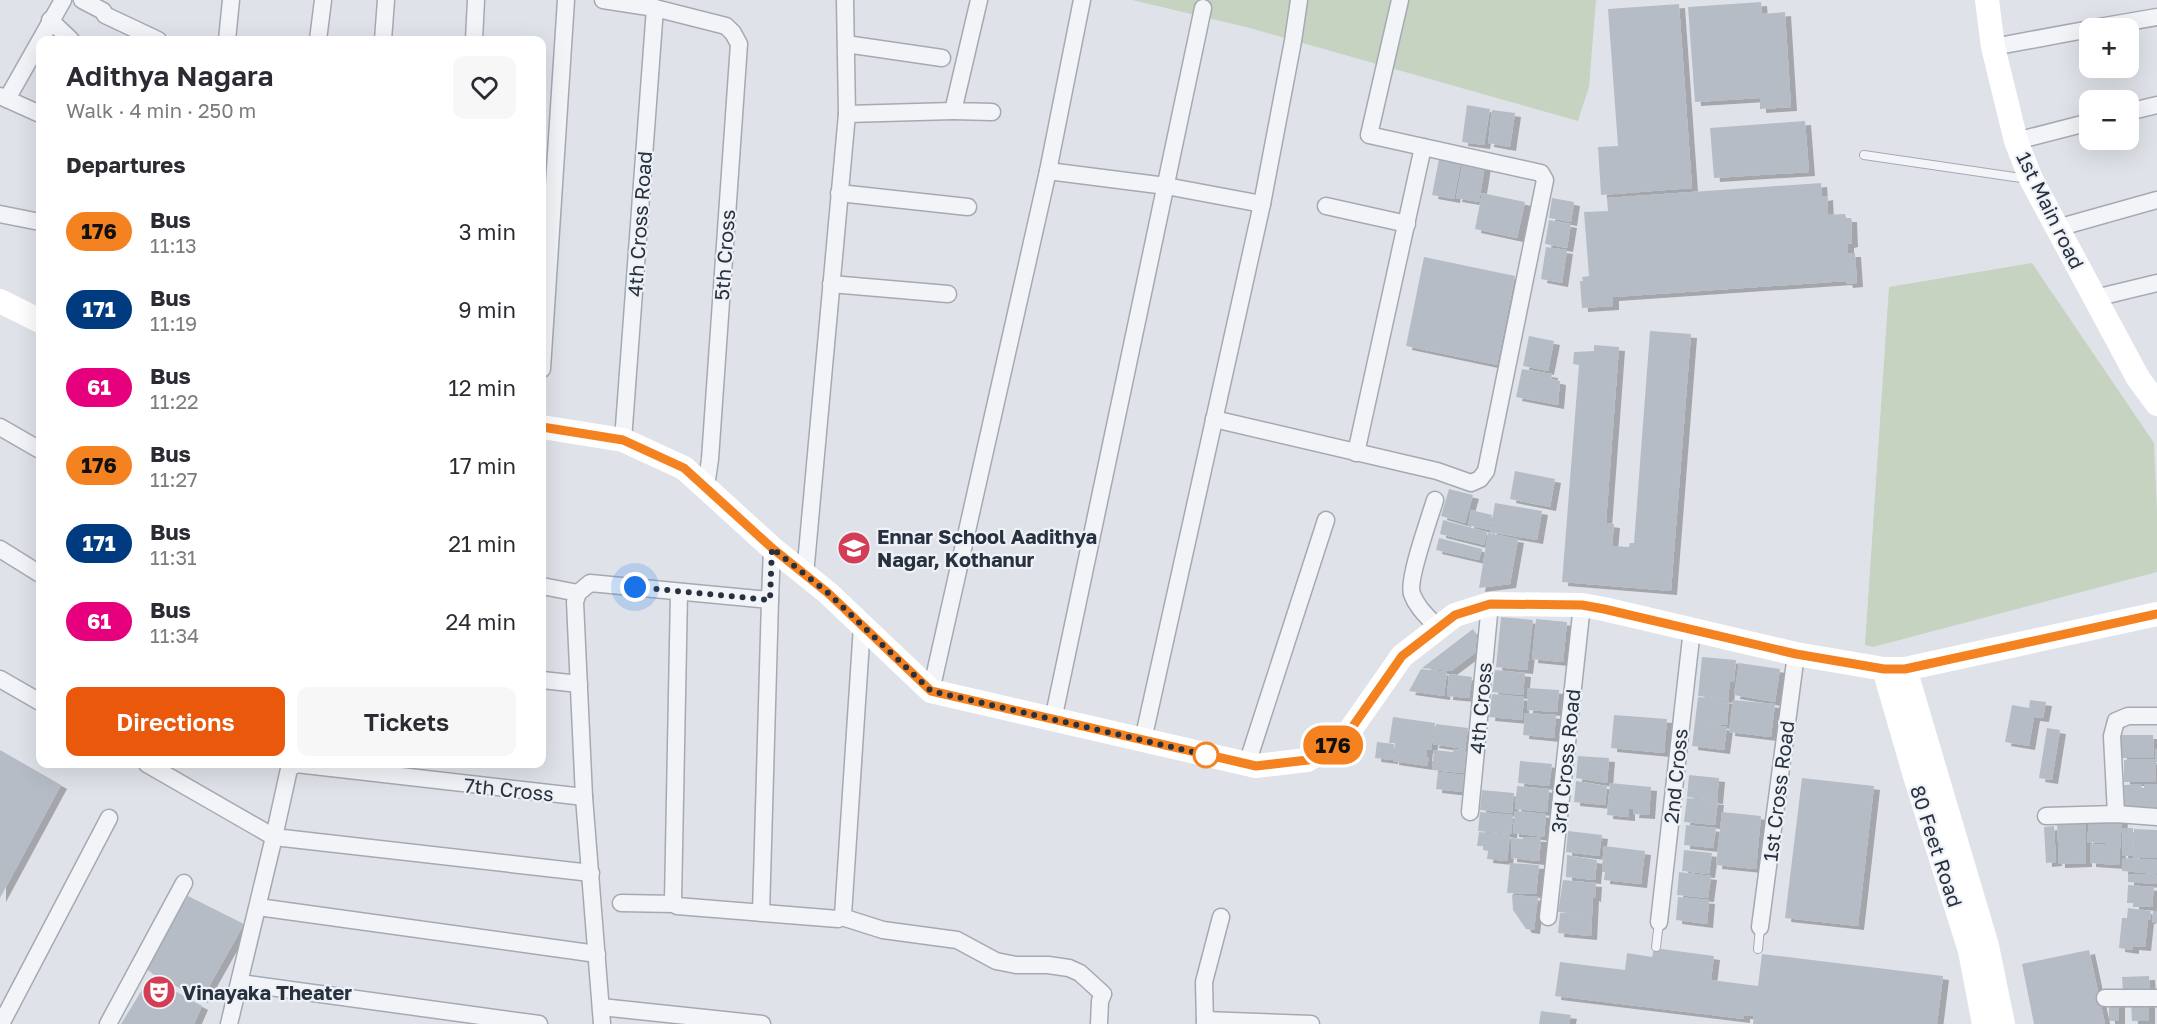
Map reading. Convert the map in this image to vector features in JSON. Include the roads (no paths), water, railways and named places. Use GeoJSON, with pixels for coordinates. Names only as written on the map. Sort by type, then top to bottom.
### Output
{"type":"FeatureCollection","features":[{"type":"Feature","properties":{"kind":"street"},"geometry":{"type":"LineString","coordinates":[[40,36],[63,0]]}},
{"type":"Feature","properties":{"kind":"street"},"geometry":{"type":"LineString","coordinates":[[82,0],[103,11],[105,15],[150,36]]}},
{"type":"Feature","properties":{"kind":"street"},"geometry":{"type":"LineString","coordinates":[[227,36],[231,0]]}},
{"type":"Feature","properties":{"kind":"street"},"geometry":{"type":"LineString","coordinates":[[318,36],[323,0]]}},
{"type":"Feature","properties":{"kind":"street"},"geometry":{"type":"LineString","coordinates":[[383,36],[386,0]]}},
{"type":"Feature","properties":{"kind":"street"},"geometry":{"type":"LineString","coordinates":[[474,36],[476,0]]}},
{"type":"Feature","properties":{"kind":"street"},"geometry":{"type":"LineString","coordinates":[[546,308],[566,0]]}},
{"type":"Feature","properties":{"kind":"street"},"geometry":{"type":"LineString","coordinates":[[603,0],[655,8]]}},
{"type":"Feature","properties":{"kind":"street"},"geometry":{"type":"LineString","coordinates":[[806,575],[847,114],[845,0]]}},
{"type":"Feature","properties":{"kind":"street"},"geometry":{"type":"LineString","coordinates":[[953,111],[979,0]]}},
{"type":"Feature","properties":{"kind":"street"},"geometry":{"type":"LineString","coordinates":[[931,691],[1048,171],[1082,0]]}},
{"type":"Feature","properties":{"kind":"street"},"geometry":{"type":"LineString","coordinates":[[1143,740],[1262,204],[1299,0]]}},
{"type":"Feature","properties":{"kind":"street"},"geometry":{"type":"LineString","coordinates":[[1214,419],[1437,471],[1471,483],[1480,479],[1486,471],[1545,180],[1540,173],[1369,135],[1401,0]]}},
{"type":"Feature","properties":{"kind":"street","name":"1st Main road"},"geometry":{"type":"LineString","coordinates":[[1987,0],[1993,46],[2016,141],[2031,179],[2139,378],[2157,404]]}},
{"type":"Feature","properties":{"kind":"street","name":"5th Cross"},"geometry":{"type":"LineString","coordinates":[[655,8],[726,26],[739,44],[711,447],[706,488]]}},
{"type":"Feature","properties":{"kind":"street","name":"4th Cross Road"},"geometry":{"type":"LineString","coordinates":[[623,440],[655,8]]}},
{"type":"Feature","properties":{"kind":"street"},"geometry":{"type":"LineString","coordinates":[[1053,720],[1203,8]]}},
{"type":"Feature","properties":{"kind":"street"},"geometry":{"type":"LineString","coordinates":[[2139,20],[2157,17]]}},
{"type":"Feature","properties":{"kind":"street"},"geometry":{"type":"LineString","coordinates":[[50,20],[67,36]]}},
{"type":"Feature","properties":{"kind":"street"},"geometry":{"type":"LineString","coordinates":[[1993,46],[2079,31]]}},
{"type":"Feature","properties":{"kind":"street"},"geometry":{"type":"LineString","coordinates":[[36,43],[4,97],[36,112]]}},
{"type":"Feature","properties":{"kind":"street"},"geometry":{"type":"LineString","coordinates":[[846,44],[942,58]]}},
{"type":"Feature","properties":{"kind":"street"},"geometry":{"type":"LineString","coordinates":[[2139,109],[2157,105]]}},
{"type":"Feature","properties":{"kind":"street"},"geometry":{"type":"LineString","coordinates":[[847,114],[992,112]]}},
{"type":"Feature","properties":{"kind":"street"},"geometry":{"type":"LineString","coordinates":[[2016,141],[2079,125]]}},
{"type":"Feature","properties":{"kind":"street"},"geometry":{"type":"LineString","coordinates":[[1356,453],[1423,147]]}},
{"type":"Feature","properties":{"kind":"street"},"geometry":{"type":"LineString","coordinates":[[1048,171],[1166,186],[1262,204]]}},
{"type":"Feature","properties":{"kind":"street"},"geometry":{"type":"LineString","coordinates":[[839,193],[968,207]]}},
{"type":"Feature","properties":{"kind":"street"},"geometry":{"type":"LineString","coordinates":[[2057,228],[2157,200]]}},
{"type":"Feature","properties":{"kind":"street"},"geometry":{"type":"LineString","coordinates":[[1326,206],[1407,224]]}},
{"type":"Feature","properties":{"kind":"street"},"geometry":{"type":"LineString","coordinates":[[0,214],[36,221]]}},
{"type":"Feature","properties":{"kind":"street"},"geometry":{"type":"LineString","coordinates":[[2095,298],[2157,283]]}},
{"type":"Feature","properties":{"kind":"street"},"geometry":{"type":"LineString","coordinates":[[831,284],[948,294]]}},
{"type":"Feature","properties":{"kind":"street"},"geometry":{"type":"LineString","coordinates":[[0,302],[36,319]]}},
{"type":"Feature","properties":{"kind":"street"},"geometry":{"type":"LineString","coordinates":[[0,427],[36,448]]}},
{"type":"Feature","properties":{"kind":"street"},"geometry":{"type":"LineString","coordinates":[[546,428],[623,440],[684,468],[772,548],[806,575],[931,691],[1256,766],[1308,760],[1344,739],[1402,656],[1455,615],[1490,604],[1582,605],[1796,654],[1895,669],[2157,614]]}},
{"type":"Feature","properties":{"kind":"street"},"geometry":{"type":"LineString","coordinates":[[1435,500],[1413,575],[1411,592],[1419,608],[1438,628]]}},
{"type":"Feature","properties":{"kind":"street"},"geometry":{"type":"LineString","coordinates":[[1247,764],[1326,520]]}},
{"type":"Feature","properties":{"kind":"street"},"geometry":{"type":"LineString","coordinates":[[761,913],[772,548]]}},
{"type":"Feature","properties":{"kind":"street"},"geometry":{"type":"LineString","coordinates":[[0,549],[36,572]]}},
{"type":"Feature","properties":{"kind":"street"},"geometry":{"type":"LineString","coordinates":[[762,1024],[601,1016],[584,797],[575,602],[578,593],[591,583],[770,600]]}},
{"type":"Feature","properties":{"kind":"street"},"geometry":{"type":"LineString","coordinates":[[546,587],[578,593]]}},
{"type":"Feature","properties":{"kind":"street"},"geometry":{"type":"LineString","coordinates":[[675,904],[673,890],[679,592]]}},
{"type":"Feature","properties":{"kind":"street","name":"4th Cross"},"geometry":{"type":"LineString","coordinates":[[1470,812],[1490,604]]}},
{"type":"Feature","properties":{"kind":"street","name":"3rd Cross Road"},"geometry":{"type":"LineString","coordinates":[[1548,917],[1582,605]]}},
{"type":"Feature","properties":{"kind":"street"},"geometry":{"type":"LineString","coordinates":[[842,917],[862,626]]}},
{"type":"Feature","properties":{"kind":"street","name":"2nd Cross"},"geometry":{"type":"LineString","coordinates":[[1659,922],[1692,629]]}},
{"type":"Feature","properties":{"kind":"street","name":"1st Cross Road"},"geometry":{"type":"LineString","coordinates":[[1760,927],[1796,654]]}},
{"type":"Feature","properties":{"kind":"street","name":"80 Feet Road"},"geometry":{"type":"LineString","coordinates":[[1895,669],[1915,776],[1970,951],[1984,1024]]}},
{"type":"Feature","properties":{"kind":"street","name":"80 Feet Road"},"geometry":{"type":"LineString","coordinates":[[1895,669],[1987,946],[2003,1024]]}},
{"type":"Feature","properties":{"kind":"street"},"geometry":{"type":"LineString","coordinates":[[0,679],[36,700]]}},
{"type":"Feature","properties":{"kind":"street"},"geometry":{"type":"LineString","coordinates":[[546,680],[579,684]]}},
{"type":"Feature","properties":{"kind":"street"},"geometry":{"type":"LineString","coordinates":[[2116,814],[2112,736],[2116,721],[2128,716],[2157,716]]}},
{"type":"Feature","properties":{"kind":"street"},"geometry":{"type":"LineString","coordinates":[[154,768],[274,837],[591,873]]}},
{"type":"Feature","properties":{"kind":"street","name":"7th Cross"},"geometry":{"type":"LineString","coordinates":[[229,1024],[292,768]]}},
{"type":"Feature","properties":{"kind":"street","name":"7th Cross"},"geometry":{"type":"LineString","coordinates":[[331,768],[584,797]]}},
{"type":"Feature","properties":{"kind":"street"},"geometry":{"type":"LineString","coordinates":[[2046,816],[2116,814],[2157,817]]}},
{"type":"Feature","properties":{"kind":"street"},"geometry":{"type":"LineString","coordinates":[[1,1024],[109,818]]}},
{"type":"Feature","properties":{"kind":"street"},"geometry":{"type":"LineString","coordinates":[[108,1024],[184,883]]}},
{"type":"Feature","properties":{"kind":"street"},"geometry":{"type":"LineString","coordinates":[[621,903],[675,904],[677,906],[838,919],[842,917],[883,930],[957,940],[996,961],[1016,965],[1048,965],[1069,968],[1080,974],[1103,994],[1100,1001],[1099,1024]]}},
{"type":"Feature","properties":{"kind":"street"},"geometry":{"type":"LineString","coordinates":[[258,907],[597,954]]}},
{"type":"Feature","properties":{"kind":"street"},"geometry":{"type":"LineString","coordinates":[[1221,917],[1204,982],[1205,1022],[1311,1024]]}},
{"type":"Feature","properties":{"kind":"street"},"geometry":{"type":"LineString","coordinates":[[240,982],[539,1024]]}},
{"type":"Feature","properties":{"kind":"street"},"geometry":{"type":"LineString","coordinates":[[2105,998],[2157,998]]}},
{"type":"Feature","properties":{"kind":"lane"},"geometry":{"type":"LineString","coordinates":[[1864,155],[2031,179]]}},
{"type":"Feature","properties":{"kind":"lane"},"geometry":{"type":"LineString","coordinates":[[1656,946],[1659,922]]}},
{"type":"Feature","properties":{"kind":"lane"},"geometry":{"type":"LineString","coordinates":[[1758,949],[1760,927]]}},
{"type":"Feature","properties":{"kind":"place","name":"Ennar School Aadithya Nagar, Kothanur"},"geometry":{"type":"Point","coordinates":[854,548]}},
{"type":"Feature","properties":{"kind":"place","name":"Vinayaka Theater"},"geometry":{"type":"Point","coordinates":[159,992]}}]}
